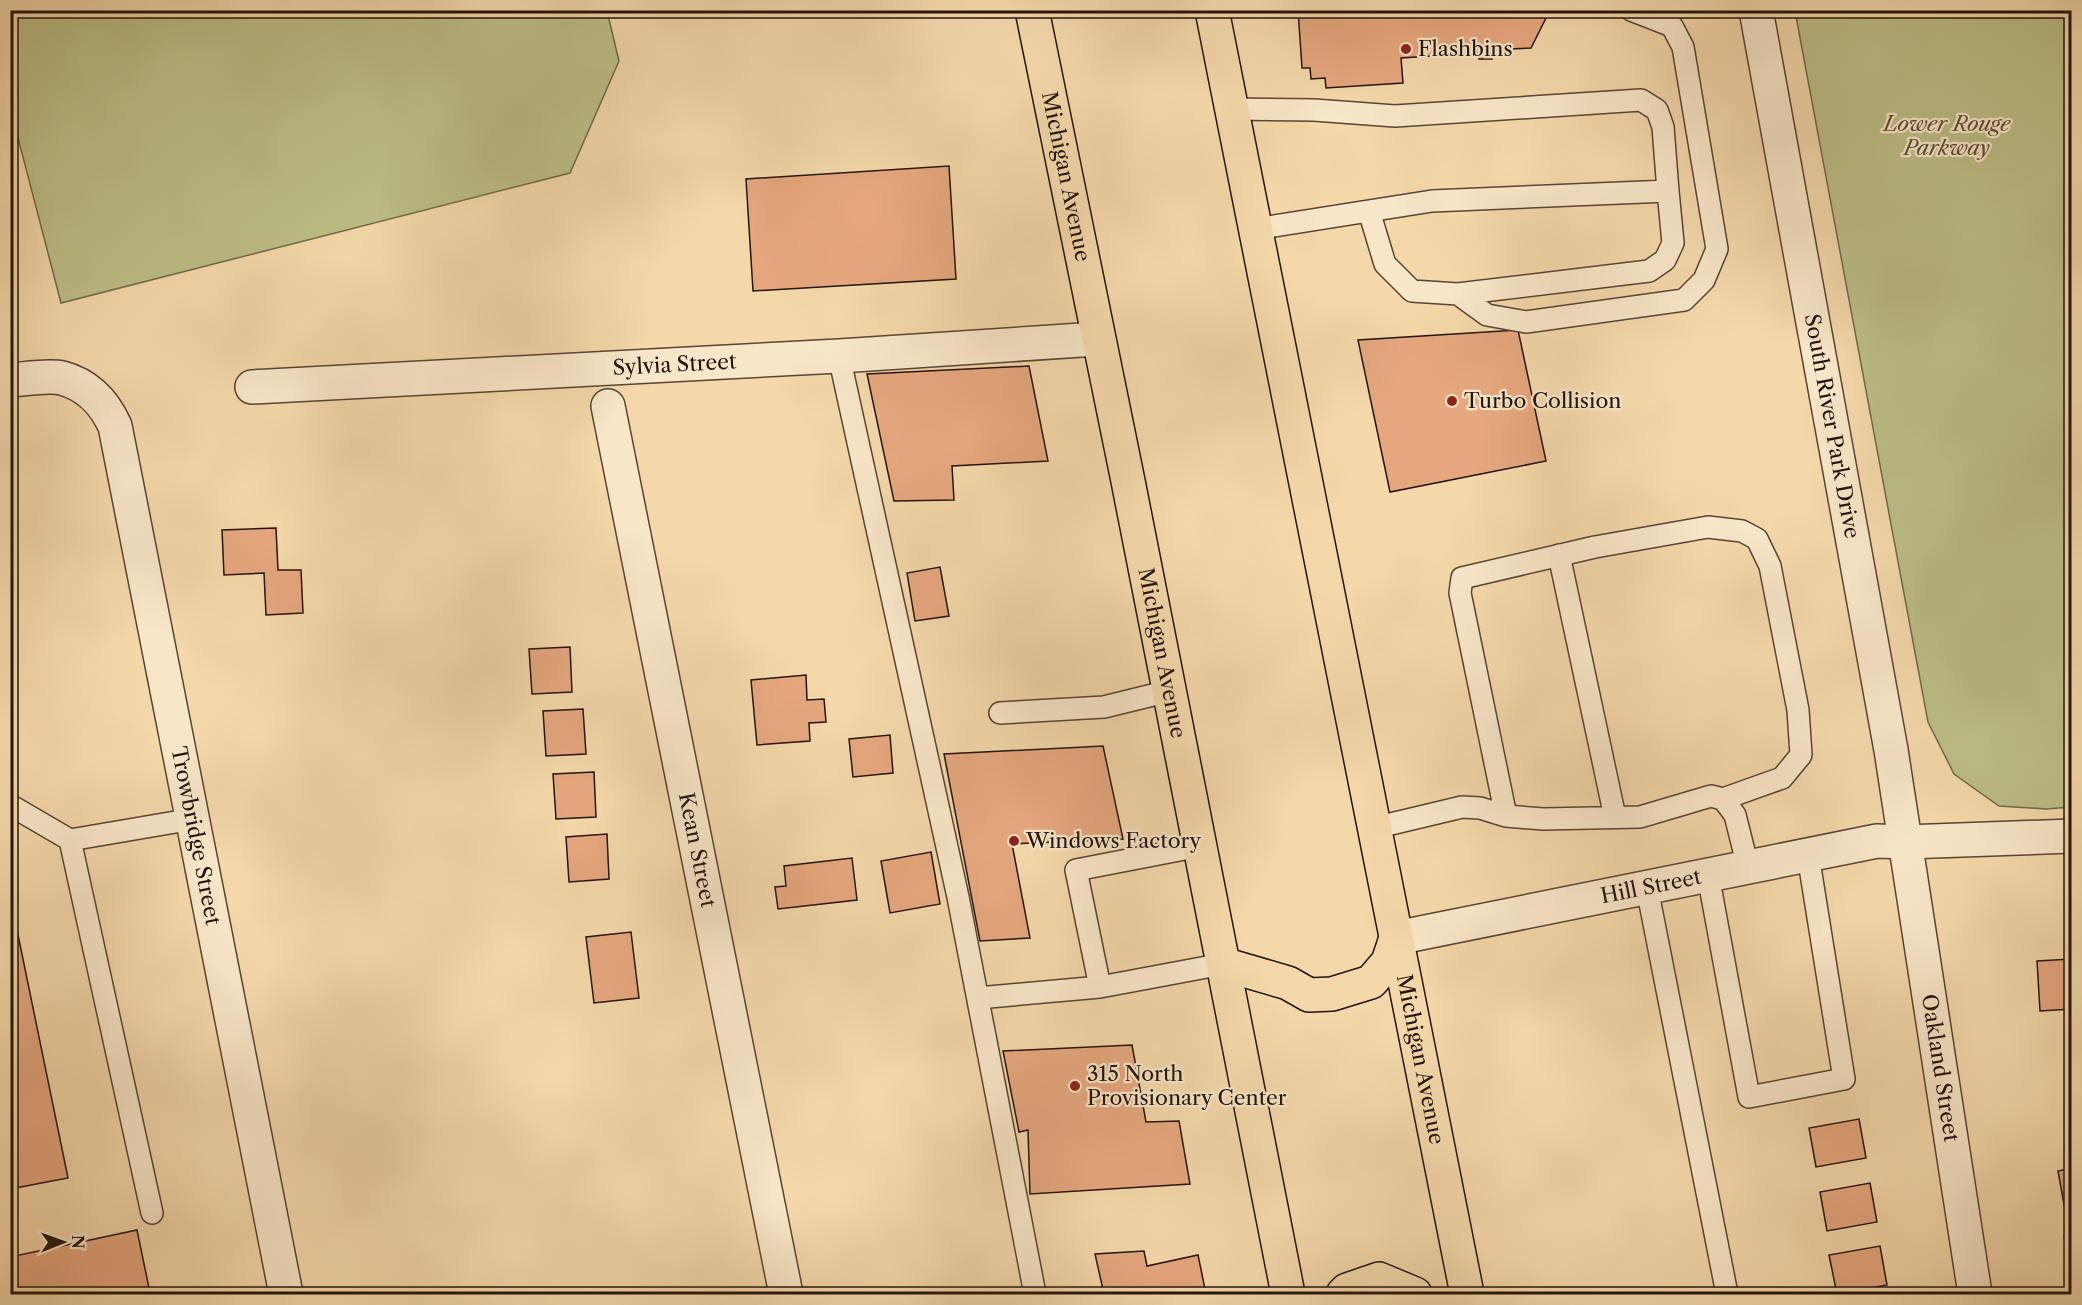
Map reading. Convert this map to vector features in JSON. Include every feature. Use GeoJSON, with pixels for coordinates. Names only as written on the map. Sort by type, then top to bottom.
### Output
{"type":"FeatureCollection","features":[{"type":"Feature","properties":{"kind":"main road","name":"Michigan Avenue"},"geometry":{"type":"LineString","coordinates":[[1032,10],[1097,339],[1128,481],[1288,1294]]}},
{"type":"Feature","properties":{"kind":"main road","name":"Michigan Avenue"},"geometry":{"type":"LineString","coordinates":[[1212,10],[1467,1294]]}},
{"type":"Feature","properties":{"kind":"main road"},"geometry":{"type":"LineString","coordinates":[[1223,964],[1288,983],[1309,995],[1332,994],[1371,982],[1388,962],[1396,939]]}},
{"type":"Feature","properties":{"kind":"main road"},"geometry":{"type":"LineString","coordinates":[[1343,1294],[1347,1290],[1379,1280],[1415,1294]]}},
{"type":"Feature","properties":{"kind":"street","name":"South River Park Drive"},"geometry":{"type":"LineString","coordinates":[[1756,10],[1889,738],[1905,842]]}},
{"type":"Feature","properties":{"kind":"street","name":"Sylvia Street"},"geometry":{"type":"LineString","coordinates":[[252,387],[839,356],[1097,339]]}},
{"type":"Feature","properties":{"kind":"street","name":"Trowbridge Street"},"geometry":{"type":"LineString","coordinates":[[10,380],[60,377],[86,388],[99,399],[116,426],[286,1294]]}},
{"type":"Feature","properties":{"kind":"street","name":"Kean Street"},"geometry":{"type":"LineString","coordinates":[[609,406],[786,1294]]}},
{"type":"Feature","properties":{"kind":"street","name":"Hill Street"},"geometry":{"type":"LineString","coordinates":[[1396,939],[1877,841],[2072,836]]}},
{"type":"Feature","properties":{"kind":"street","name":"Oakland Street"},"geometry":{"type":"LineString","coordinates":[[1905,842],[1975,1294]]}},
{"type":"Feature","properties":{"kind":"lane"},"geometry":{"type":"LineString","coordinates":[[1458,294],[1486,315],[1526,322],[1684,300],[1704,280],[1717,249],[1683,47],[1672,26],[1631,10]]}},
{"type":"Feature","properties":{"kind":"lane"},"geometry":{"type":"LineString","coordinates":[[1231,109],[1395,116],[1641,100],[1657,110],[1663,127],[1673,243],[1665,260],[1649,272],[1458,294],[1412,291],[1385,264],[1369,211]]}},
{"type":"Feature","properties":{"kind":"lane"},"geometry":{"type":"LineString","coordinates":[[1255,229],[1432,201],[1668,191]]}},
{"type":"Feature","properties":{"kind":"lane"},"geometry":{"type":"LineString","coordinates":[[839,356],[958,897],[1035,1294]]}},
{"type":"Feature","properties":{"kind":"lane"},"geometry":{"type":"LineString","coordinates":[[1374,828],[1462,807],[1480,808],[1506,816],[1543,819],[1640,817],[1711,796],[1723,799],[1782,778],[1802,755],[1798,710],[1770,566],[1757,538],[1742,531],[1708,527],[1559,555],[1462,578],[1460,593],[1506,816]]}},
{"type":"Feature","properties":{"kind":"lane"},"geometry":{"type":"LineString","coordinates":[[1559,555],[1615,817]]}},
{"type":"Feature","properties":{"kind":"lane"},"geometry":{"type":"LineString","coordinates":[[1000,712],[1104,707],[1169,691]]}},
{"type":"Feature","properties":{"kind":"lane"},"geometry":{"type":"LineString","coordinates":[[1723,799],[1735,815],[1748,867]]}},
{"type":"Feature","properties":{"kind":"lane"},"geometry":{"type":"LineString","coordinates":[[10,805],[70,840],[193,819]]}},
{"type":"Feature","properties":{"kind":"lane"},"geometry":{"type":"LineString","coordinates":[[70,840],[152,1213]]}},
{"type":"Feature","properties":{"kind":"lane"},"geometry":{"type":"LineString","coordinates":[[1100,987],[1076,870],[1200,846]]}},
{"type":"Feature","properties":{"kind":"lane"},"geometry":{"type":"LineString","coordinates":[[1708,875],[1749,1096],[1844,1079],[1808,855]]}},
{"type":"Feature","properties":{"kind":"lane"},"geometry":{"type":"LineString","coordinates":[[1647,888],[1727,1294]]}},
{"type":"Feature","properties":{"kind":"lane"},"geometry":{"type":"LineString","coordinates":[[978,998],[1100,987],[1223,964]]}},
{"type":"Feature","properties":{"kind":"green space"},"geometry":{"type":"Polygon","coordinates":[[[10,11],[607,11],[619,61],[570,173],[61,303],[11,111],[10,11]]]}},
{"type":"Feature","properties":{"kind":"green space","name":"Lower Rouge Parkway"},"geometry":{"type":"Polygon","coordinates":[[[1795,11],[2071,11],[2071,807],[2046,809],[1999,806],[1954,774],[1928,722],[1795,11]]]}},
{"type":"Feature","properties":{"kind":"building","name":"Flashbins"},"geometry":{"type":"Polygon","coordinates":[[[1298,10],[1550,10],[1531,48],[1491,50],[1492,59],[1479,59],[1478,53],[1401,58],[1403,83],[1326,88],[1325,78],[1311,79],[1310,68],[1302,68],[1298,10]]]}},
{"type":"Feature","properties":{"kind":"building"},"geometry":{"type":"Polygon","coordinates":[[[949,166],[956,279],[753,291],[746,179],[949,166]]]}},
{"type":"Feature","properties":{"kind":"building","name":"Turbo Collision"},"geometry":{"type":"Polygon","coordinates":[[[1518,330],[1546,461],[1390,492],[1358,340],[1518,330]]]}},
{"type":"Feature","properties":{"kind":"building"},"geometry":{"type":"Polygon","coordinates":[[[1029,366],[1048,461],[952,466],[954,500],[894,501],[867,374],[1029,366]]]}},
{"type":"Feature","properties":{"kind":"building"},"geometry":{"type":"Polygon","coordinates":[[[276,528],[278,570],[301,570],[303,613],[266,615],[264,573],[224,575],[222,530],[276,528]]]}},
{"type":"Feature","properties":{"kind":"building"},"geometry":{"type":"Polygon","coordinates":[[[940,567],[949,616],[915,621],[907,573],[940,567]]]}},
{"type":"Feature","properties":{"kind":"building"},"geometry":{"type":"Polygon","coordinates":[[[570,647],[572,692],[532,694],[529,649],[570,647]]]}},
{"type":"Feature","properties":{"kind":"building"},"geometry":{"type":"Polygon","coordinates":[[[806,675],[807,700],[824,699],[826,722],[809,723],[810,741],[757,745],[751,680],[806,675]]]}},
{"type":"Feature","properties":{"kind":"building"},"geometry":{"type":"Polygon","coordinates":[[[583,709],[586,754],[546,756],[543,711],[583,709]]]}},
{"type":"Feature","properties":{"kind":"building"},"geometry":{"type":"Polygon","coordinates":[[[890,735],[893,773],[853,777],[849,739],[890,735]]]}},
{"type":"Feature","properties":{"kind":"building","name":"Windows Factory"},"geometry":{"type":"Polygon","coordinates":[[[1103,746],[1123,839],[1012,844],[1030,938],[980,941],[944,754],[1103,746]]]}},
{"type":"Feature","properties":{"kind":"building"},"geometry":{"type":"Polygon","coordinates":[[[594,772],[596,817],[556,819],[553,774],[594,772]]]}},
{"type":"Feature","properties":{"kind":"building"},"geometry":{"type":"Polygon","coordinates":[[[607,834],[609,879],[569,882],[566,837],[607,834]]]}},
{"type":"Feature","properties":{"kind":"building"},"geometry":{"type":"Polygon","coordinates":[[[931,852],[940,904],[890,913],[881,861],[931,852]]]}},
{"type":"Feature","properties":{"kind":"building"},"geometry":{"type":"Polygon","coordinates":[[[852,858],[857,900],[778,909],[775,887],[786,886],[784,866],[852,858]]]}},
{"type":"Feature","properties":{"kind":"building"},"geometry":{"type":"Polygon","coordinates":[[[10,896],[68,1178],[10,1189],[10,896]]]}},
{"type":"Feature","properties":{"kind":"building"},"geometry":{"type":"Polygon","coordinates":[[[631,932],[639,998],[594,1003],[586,937],[631,932]]]}},
{"type":"Feature","properties":{"kind":"building"},"geometry":{"type":"Polygon","coordinates":[[[2072,959],[2072,1009],[2040,1011],[2037,961],[2072,959]]]}},
{"type":"Feature","properties":{"kind":"building","name":"315 North Provisionary Center"},"geometry":{"type":"Polygon","coordinates":[[[1132,1045],[1146,1122],[1179,1121],[1190,1184],[1030,1194],[1028,1130],[1019,1132],[1003,1051],[1132,1045]]]}},
{"type":"Feature","properties":{"kind":"building"},"geometry":{"type":"Polygon","coordinates":[[[1859,1119],[1866,1158],[1816,1167],[1809,1128],[1859,1119]]]}},
{"type":"Feature","properties":{"kind":"building"},"geometry":{"type":"Polygon","coordinates":[[[2072,1168],[2072,1209],[2065,1210],[2058,1171],[2072,1168]]]}},
{"type":"Feature","properties":{"kind":"building"},"geometry":{"type":"Polygon","coordinates":[[[1870,1183],[1877,1222],[1827,1231],[1820,1192],[1870,1183]]]}},
{"type":"Feature","properties":{"kind":"building"},"geometry":{"type":"Polygon","coordinates":[[[137,1230],[149,1288],[118,1294],[11,1294],[10,1257],[137,1230]]]}},
{"type":"Feature","properties":{"kind":"building"},"geometry":{"type":"Polygon","coordinates":[[[2072,1234],[2072,1274],[2071,1274],[2064,1236],[2072,1234]]]}},
{"type":"Feature","properties":{"kind":"building"},"geometry":{"type":"Polygon","coordinates":[[[1880,1246],[1887,1285],[1837,1294],[1829,1255],[1880,1246]]]}},
{"type":"Feature","properties":{"kind":"building"},"geometry":{"type":"Polygon","coordinates":[[[1144,1251],[1147,1266],[1198,1255],[1206,1294],[1104,1294],[1095,1254],[1144,1251]]]}},
{"type":"Feature","properties":{"kind":"place","name":"Flashbins"},"geometry":{"type":"Point","coordinates":[1406,49]}},
{"type":"Feature","properties":{"kind":"place","name":"Turbo Collision"},"geometry":{"type":"Point","coordinates":[1452,401]}},
{"type":"Feature","properties":{"kind":"place","name":"Windows Factory"},"geometry":{"type":"Point","coordinates":[1014,841]}},
{"type":"Feature","properties":{"kind":"place","name":"315 North Provisionary Center"},"geometry":{"type":"Point","coordinates":[1075,1086]}}]}
